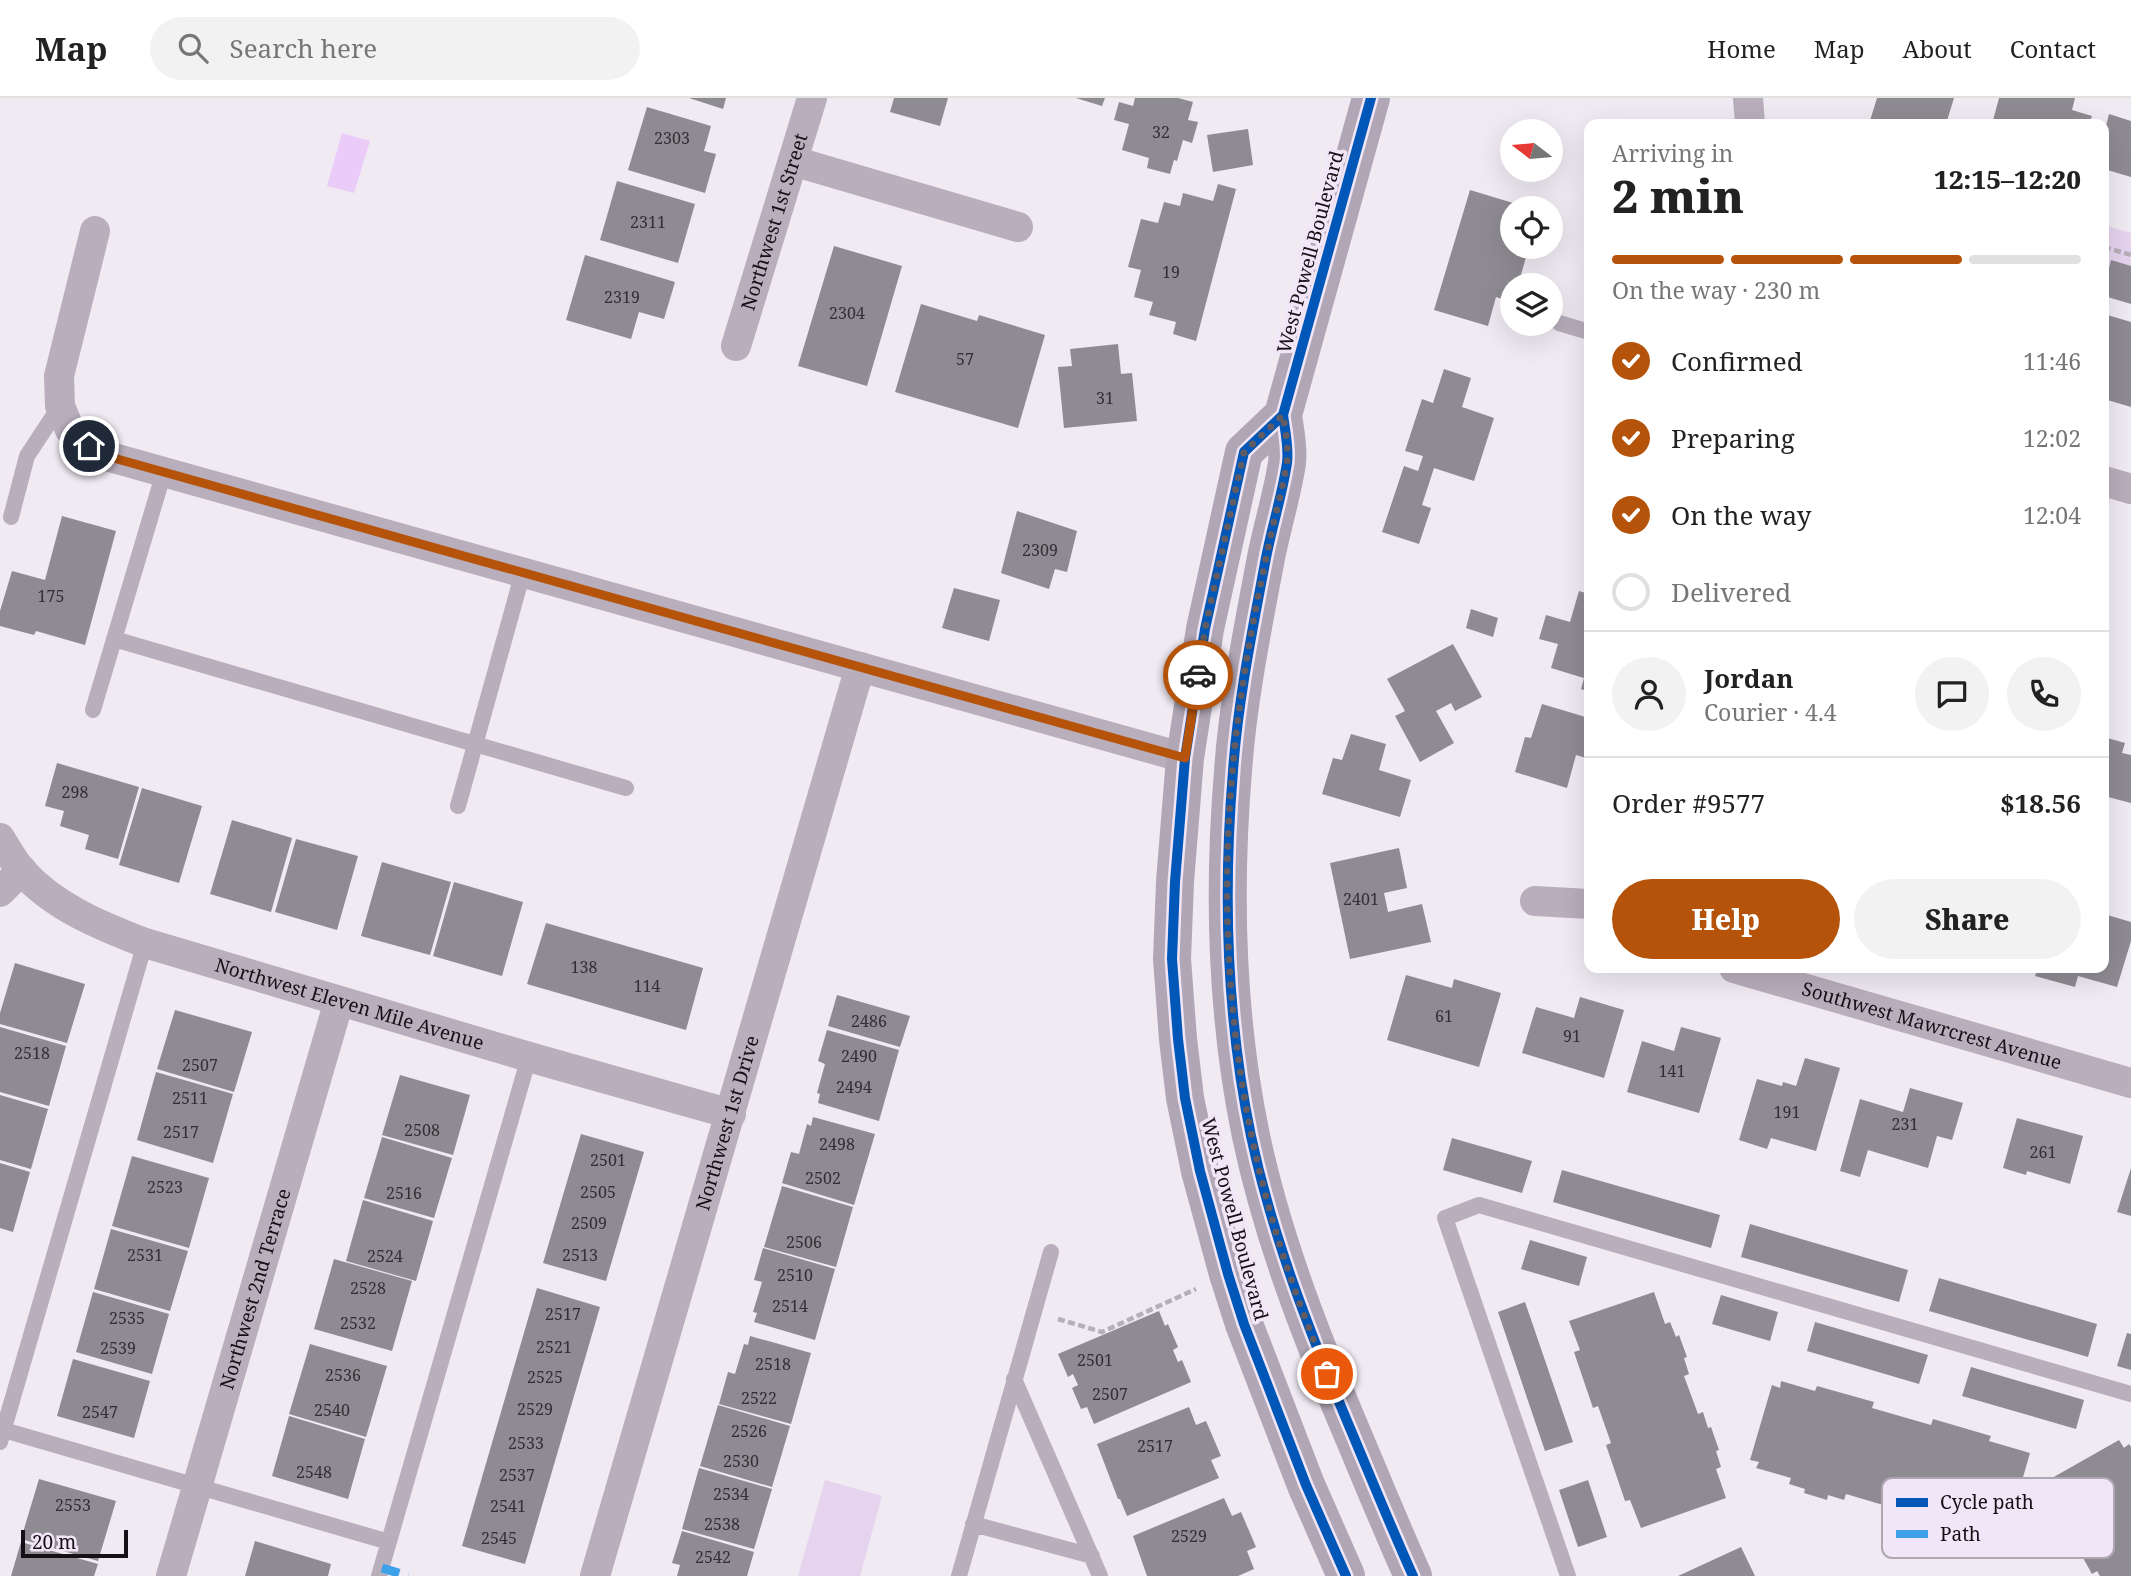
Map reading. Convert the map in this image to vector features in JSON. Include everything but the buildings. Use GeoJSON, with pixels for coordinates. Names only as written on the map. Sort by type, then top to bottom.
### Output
{"type":"FeatureCollection","features":[{"type":"Feature","properties":{"kind":"main road","name":"West Powell Boulevard"},"geometry":{"type":"LineString","coordinates":[[1371,98],[1283,415],[1287,460],[1241,691],[1233,769],[1228,850],[1229,974],[1237,1055],[1270,1214],[1292,1283],[1318,1350],[1413,1576]]}},
{"type":"Feature","properties":{"kind":"main road","name":"West Powell Boulevard"},"geometry":{"type":"LineString","coordinates":[[1283,415],[1244,452],[1205,629],[1185,758],[1172,959],[1185,1098],[1200,1171],[1228,1275],[1306,1485],[1346,1576]]}},
{"type":"Feature","properties":{"kind":"street","name":"Northwest 1st Street"},"geometry":{"type":"LineString","coordinates":[[736,346],[812,98]]}},
{"type":"Feature","properties":{"kind":"street"},"geometry":{"type":"LineString","coordinates":[[1748,98],[1750,119]]}},
{"type":"Feature","properties":{"kind":"street"},"geometry":{"type":"LineString","coordinates":[[793,161],[1018,227]]}},
{"type":"Feature","properties":{"kind":"street"},"geometry":{"type":"LineString","coordinates":[[95,231],[59,376],[60,406],[70,430],[89,446],[110,457],[1185,758]]}},
{"type":"Feature","properties":{"kind":"street"},"geometry":{"type":"LineString","coordinates":[[2109,482],[2131,489]]}},
{"type":"Feature","properties":{"kind":"street","name":"Northwest 1st Drive"},"geometry":{"type":"LineString","coordinates":[[595,1576],[860,667]]}},
{"type":"Feature","properties":{"kind":"street","name":"Northwest Eleven Mile Avenue"},"geometry":{"type":"LineString","coordinates":[[0,838],[22,870],[60,903],[107,928],[145,943],[731,1114]]}},
{"type":"Feature","properties":{"kind":"street"},"geometry":{"type":"LineString","coordinates":[[0,892],[22,870]]}},
{"type":"Feature","properties":{"kind":"street"},"geometry":{"type":"LineString","coordinates":[[1535,901],[1584,904]]}},
{"type":"Feature","properties":{"kind":"street","name":"Southwest Mawrcrest Avenue"},"geometry":{"type":"LineString","coordinates":[[1751,973],[2131,1083]]}},
{"type":"Feature","properties":{"kind":"street","name":"Northwest 2nd Terrace"},"geometry":{"type":"LineString","coordinates":[[171,1576],[339,1001]]}},
{"type":"Feature","properties":{"kind":"lane"},"geometry":{"type":"LineString","coordinates":[[1563,324],[1584,330]]}},
{"type":"Feature","properties":{"kind":"lane"},"geometry":{"type":"LineString","coordinates":[[11,517],[27,456],[60,406]]}},
{"type":"Feature","properties":{"kind":"lane"},"geometry":{"type":"LineString","coordinates":[[93,710],[164,472]]}},
{"type":"Feature","properties":{"kind":"lane"},"geometry":{"type":"LineString","coordinates":[[458,806],[523,572]]}},
{"type":"Feature","properties":{"kind":"lane"},"geometry":{"type":"LineString","coordinates":[[114,639],[626,788]]}},
{"type":"Feature","properties":{"kind":"lane"},"geometry":{"type":"LineString","coordinates":[[145,943],[1,1434],[197,1485],[389,1542]]}},
{"type":"Feature","properties":{"kind":"lane"},"geometry":{"type":"LineString","coordinates":[[379,1576],[529,1057]]}},
{"type":"Feature","properties":{"kind":"lane"},"geometry":{"type":"LineString","coordinates":[[1568,1576],[1445,1218],[1479,1205],[2131,1394]]}},
{"type":"Feature","properties":{"kind":"lane"},"geometry":{"type":"LineString","coordinates":[[958,1576],[1051,1252]]}},
{"type":"Feature","properties":{"kind":"lane"},"geometry":{"type":"LineString","coordinates":[[1014,1379],[1100,1576]]}},
{"type":"Feature","properties":{"kind":"lane"},"geometry":{"type":"LineString","coordinates":[[974,1524],[1092,1556]]}},
{"type":"Feature","properties":{"kind":"path"},"geometry":{"type":"LineString","coordinates":[[2109,248],[2131,255]]}},
{"type":"Feature","properties":{"kind":"path"},"geometry":{"type":"LineString","coordinates":[[1034,1312],[1102,1332],[1228,1275]]}},
{"type":"Feature","properties":{"kind":"shaded area"},"geometry":{"type":"Polygon","coordinates":[[[342,133],[370,141],[354,193],[327,186],[342,133]]]}},
{"type":"Feature","properties":{"kind":"shaded area"},"geometry":{"type":"Polygon","coordinates":[[[2109,226],[2131,233],[2131,270],[2109,264],[2109,226]]]}},
{"type":"Feature","properties":{"kind":"shaded area"},"geometry":{"type":"Polygon","coordinates":[[[825,1480],[882,1496],[860,1576],[798,1576],[825,1480]]]}},
{"type":"Feature","properties":{"kind":"marked path"},"geometry":{"type":"LineString","coordinates":[[382,1568],[408,1576]]}},
{"type":"Feature","properties":{"kind":"cycle path"},"geometry":{"type":"LineString","coordinates":[[1371,98],[1283,415],[1287,463],[1255,615],[1235,745],[1228,863],[1229,954],[1236,1045],[1243,1091],[1269,1209],[1318,1351],[1413,1576]]}},
{"type":"Feature","properties":{"kind":"cycle path"},"geometry":{"type":"LineString","coordinates":[[1283,415],[1244,452],[1205,629],[1185,758],[1172,959],[1185,1098],[1200,1171],[1228,1274],[1244,1324],[1306,1485],[1346,1576]]}},
{"type":"Feature","properties":{"kind":"way so far"},"geometry":{"type":"LineString","coordinates":[[1198,675],[1205,629],[1244,452],[1283,415],[1287,460],[1241,691],[1233,769],[1228,850],[1229,974],[1237,1055],[1251,1136],[1270,1214],[1292,1283],[1327,1374]]}},
{"type":"Feature","properties":{"kind":"route"},"geometry":{"type":"LineString","coordinates":[[89,446],[110,457],[1185,758],[1198,675]]}}]}
